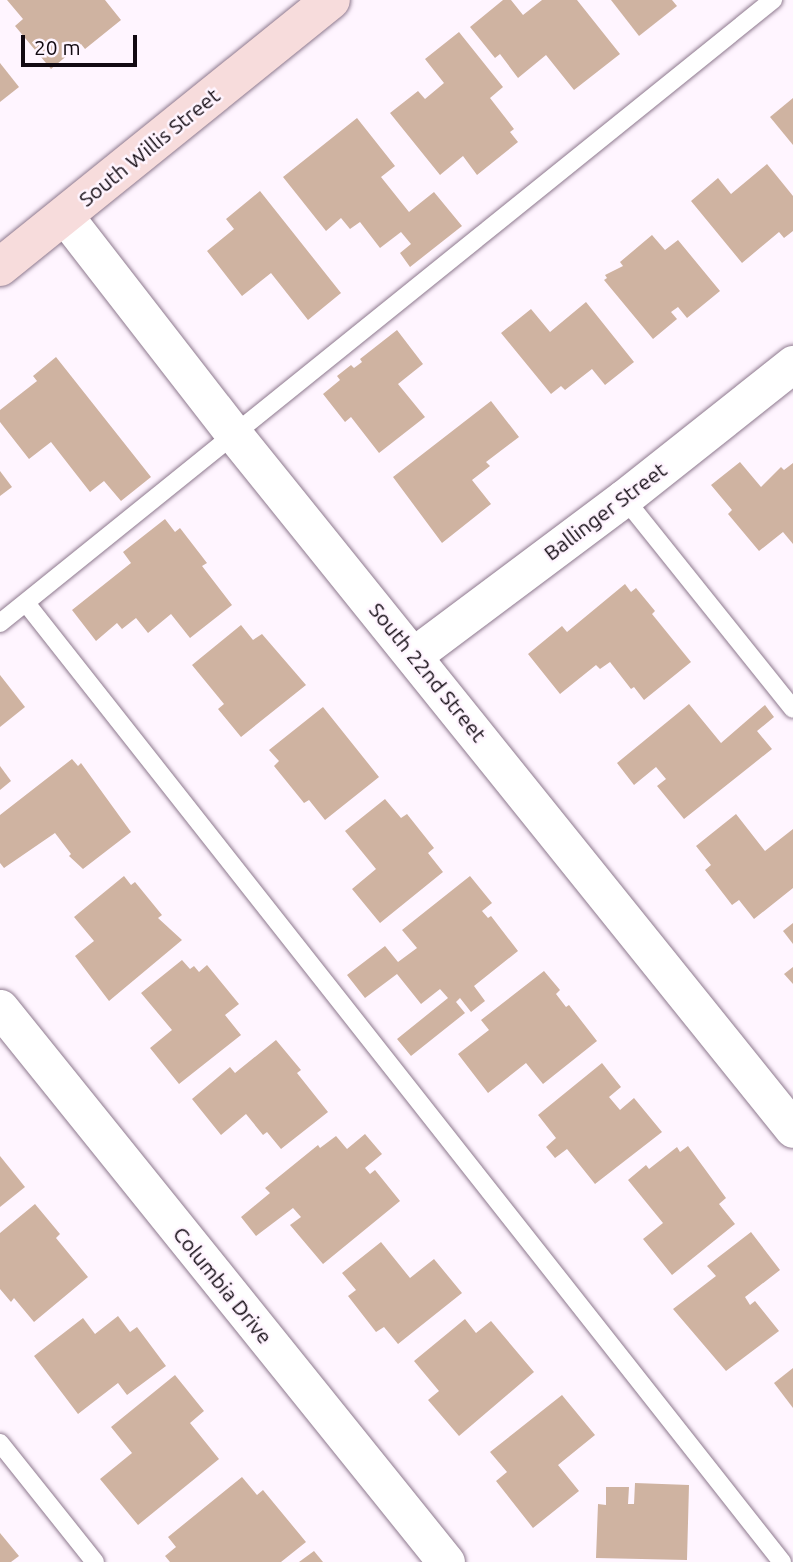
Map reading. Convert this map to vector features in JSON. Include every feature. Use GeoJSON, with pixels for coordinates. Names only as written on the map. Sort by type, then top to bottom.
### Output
{"type":"FeatureCollection","features":[{"type":"Feature","properties":{"kind":"street","name":"South Willis Street"},"geometry":{"type":"LineString","coordinates":[[0,267],[331,0]]}},
{"type":"Feature","properties":{"kind":"street","name":"South 22nd Street"},"geometry":{"type":"LineString","coordinates":[[64,215],[233,433],[793,1129]]}},
{"type":"Feature","properties":{"kind":"street","name":"Ballinger Street"},"geometry":{"type":"LineString","coordinates":[[414,655],[624,498],[793,363]]}},
{"type":"Feature","properties":{"kind":"street","name":"Columbia Drive"},"geometry":{"type":"LineString","coordinates":[[0,1008],[446,1562]]}},
{"type":"Feature","properties":{"kind":"lane"},"geometry":{"type":"LineString","coordinates":[[0,623],[773,0]]}},
{"type":"Feature","properties":{"kind":"lane"},"geometry":{"type":"LineString","coordinates":[[624,498],[793,709]]}},
{"type":"Feature","properties":{"kind":"lane"},"geometry":{"type":"LineString","coordinates":[[26,603],[782,1562]]}},
{"type":"Feature","properties":{"kind":"lane"},"geometry":{"type":"LineString","coordinates":[[0,1443],[95,1562]]}},
{"type":"Feature","properties":{"kind":"building"},"geometry":{"type":"Polygon","coordinates":[[[7,0],[105,0],[121,20],[85,49],[81,44],[51,69],[15,26],[23,19],[7,0]]]}},
{"type":"Feature","properties":{"kind":"building"},"geometry":{"type":"Polygon","coordinates":[[[503,0],[511,0],[523,15],[542,0],[577,0],[620,54],[574,90],[546,55],[518,78],[500,54],[495,58],[470,27],[503,0]]]}},
{"type":"Feature","properties":{"kind":"building"},"geometry":{"type":"Polygon","coordinates":[[[611,0],[672,0],[677,6],[639,36],[611,0]]]}},
{"type":"Feature","properties":{"kind":"building"},"geometry":{"type":"Polygon","coordinates":[[[459,32],[503,87],[490,98],[514,129],[510,132],[518,142],[477,175],[463,156],[440,175],[390,113],[418,91],[425,99],[444,83],[425,59],[459,32]]]}},
{"type":"Feature","properties":{"kind":"building"},"geometry":{"type":"Polygon","coordinates":[[[0,63],[19,87],[0,102],[0,63]]]}},
{"type":"Feature","properties":{"kind":"building"},"geometry":{"type":"Polygon","coordinates":[[[793,98],[793,145],[770,117],[793,98]]]}},
{"type":"Feature","properties":{"kind":"building"},"geometry":{"type":"Polygon","coordinates":[[[357,118],[395,166],[381,177],[409,212],[434,192],[462,226],[410,267],[400,253],[411,244],[401,232],[380,248],[360,222],[350,229],[341,218],[326,231],[283,177],[357,118]]]}},
{"type":"Feature","properties":{"kind":"building"},"geometry":{"type":"Polygon","coordinates":[[[767,164],[793,196],[793,231],[784,238],[779,232],[742,263],[691,201],[718,178],[731,194],[767,164]]]}},
{"type":"Feature","properties":{"kind":"building"},"geometry":{"type":"Polygon","coordinates":[[[260,191],[341,293],[308,320],[271,273],[242,296],[207,251],[234,229],[226,219],[260,191]]]}},
{"type":"Feature","properties":{"kind":"building"},"geometry":{"type":"Polygon","coordinates":[[[652,235],[665,250],[678,240],[720,291],[687,318],[678,307],[671,312],[677,319],[653,339],[604,280],[607,278],[605,275],[623,266],[620,262],[652,235]]]}},
{"type":"Feature","properties":{"kind":"building"},"geometry":{"type":"Polygon","coordinates":[[[586,302],[634,362],[605,385],[592,369],[565,390],[561,386],[551,394],[501,333],[531,309],[550,332],[586,302]]]}},
{"type":"Feature","properties":{"kind":"building"},"geometry":{"type":"Polygon","coordinates":[[[397,330],[423,364],[398,384],[425,417],[379,453],[351,417],[345,422],[323,394],[340,380],[337,376],[351,365],[354,368],[362,362],[360,359],[397,330]]]}},
{"type":"Feature","properties":{"kind":"building"},"geometry":{"type":"Polygon","coordinates":[[[56,357],[151,477],[121,501],[104,481],[90,492],[51,442],[29,459],[0,422],[0,410],[37,381],[33,376],[56,357]]]}},
{"type":"Feature","properties":{"kind":"building"},"geometry":{"type":"Polygon","coordinates":[[[491,401],[519,437],[486,462],[490,466],[472,480],[491,504],[442,543],[393,477],[491,401]]]}},
{"type":"Feature","properties":{"kind":"building"},"geometry":{"type":"Polygon","coordinates":[[[740,462],[761,487],[781,467],[784,470],[793,463],[793,544],[783,532],[759,551],[728,514],[732,510],[711,485],[740,462]]]}},
{"type":"Feature","properties":{"kind":"building"},"geometry":{"type":"Polygon","coordinates":[[[0,471],[12,487],[0,496],[0,471]]]}},
{"type":"Feature","properties":{"kind":"building"},"geometry":{"type":"Polygon","coordinates":[[[165,519],[175,532],[180,528],[207,563],[202,566],[232,605],[190,638],[171,614],[148,633],[136,618],[122,629],[117,623],[96,641],[72,610],[131,563],[123,552],[165,519]]]}},
{"type":"Feature","properties":{"kind":"building"},"geometry":{"type":"Polygon","coordinates":[[[625,584],[631,592],[636,588],[655,611],[652,614],[691,662],[644,700],[634,687],[631,689],[610,662],[600,669],[596,665],[560,694],[528,654],[562,626],[567,632],[625,584]]]}},
{"type":"Feature","properties":{"kind":"building"},"geometry":{"type":"Polygon","coordinates":[[[241,625],[253,640],[262,634],[306,685],[241,737],[218,709],[224,704],[192,665],[241,625]]]}},
{"type":"Feature","properties":{"kind":"building"},"geometry":{"type":"Polygon","coordinates":[[[0,675],[25,707],[0,727],[0,675]]]}},
{"type":"Feature","properties":{"kind":"building"},"geometry":{"type":"Polygon","coordinates":[[[689,704],[721,743],[765,705],[774,717],[757,731],[772,749],[684,819],[657,786],[666,779],[656,767],[634,785],[617,763],[689,704]]]}},
{"type":"Feature","properties":{"kind":"building"},"geometry":{"type":"Polygon","coordinates":[[[323,707],[379,777],[325,820],[309,800],[304,803],[274,766],[279,761],[269,750],[323,707]]]}},
{"type":"Feature","properties":{"kind":"building"},"geometry":{"type":"Polygon","coordinates":[[[72,759],[78,766],[81,763],[131,832],[83,869],[69,856],[71,854],[55,833],[4,868],[0,863],[0,815],[72,759]]]}},
{"type":"Feature","properties":{"kind":"building"},"geometry":{"type":"Polygon","coordinates":[[[0,766],[11,781],[0,790],[0,766]]]}},
{"type":"Feature","properties":{"kind":"building"},"geometry":{"type":"Polygon","coordinates":[[[385,799],[401,818],[407,814],[434,848],[428,853],[443,872],[380,923],[352,889],[376,869],[345,831],[385,799]]]}},
{"type":"Feature","properties":{"kind":"building"},"geometry":{"type":"Polygon","coordinates":[[[736,814],[765,851],[793,829],[793,888],[754,919],[739,900],[732,905],[705,870],[711,865],[696,846],[736,814]]]}},
{"type":"Feature","properties":{"kind":"building"},"geometry":{"type":"Polygon","coordinates":[[[124,876],[131,885],[135,882],[162,915],[158,918],[182,940],[109,1001],[75,956],[94,941],[74,917],[124,876]]]}},
{"type":"Feature","properties":{"kind":"building"},"geometry":{"type":"Polygon","coordinates":[[[470,876],[492,903],[482,911],[488,918],[491,916],[518,951],[474,986],[485,1001],[471,1012],[460,998],[456,1002],[465,1013],[411,1056],[397,1039],[448,998],[440,989],[421,1004],[397,974],[365,998],[347,975],[385,946],[398,962],[417,948],[402,930],[470,876]]]}},
{"type":"Feature","properties":{"kind":"building"},"geometry":{"type":"Polygon","coordinates":[[[793,923],[793,944],[783,931],[793,923]]]}},
{"type":"Feature","properties":{"kind":"building"},"geometry":{"type":"Polygon","coordinates":[[[182,960],[190,969],[194,966],[199,972],[207,965],[239,1004],[225,1015],[241,1035],[179,1084],[150,1048],[172,1030],[141,993],[182,960]]]}},
{"type":"Feature","properties":{"kind":"building"},"geometry":{"type":"Polygon","coordinates":[[[793,967],[793,984],[784,974],[793,967]]]}},
{"type":"Feature","properties":{"kind":"building"},"geometry":{"type":"Polygon","coordinates":[[[544,971],[560,990],[556,994],[566,1007],[569,1005],[597,1041],[543,1084],[526,1063],[488,1093],[458,1054],[489,1030],[481,1020],[544,971]]]}},
{"type":"Feature","properties":{"kind":"building"},"geometry":{"type":"Polygon","coordinates":[[[276,1040],[301,1070],[297,1073],[328,1112],[281,1149],[267,1132],[263,1135],[246,1114],[221,1135],[192,1099],[230,1067],[235,1073],[276,1040]]]}},
{"type":"Feature","properties":{"kind":"building"},"geometry":{"type":"Polygon","coordinates":[[[602,1063],[621,1087],[609,1097],[620,1110],[634,1098],[662,1132],[595,1184],[567,1149],[555,1158],[546,1147],[556,1138],[538,1115],[602,1063]]]}},
{"type":"Feature","properties":{"kind":"building"},"geometry":{"type":"Polygon","coordinates":[[[365,1134],[382,1154],[365,1168],[370,1174],[375,1170],[400,1201],[323,1264],[290,1225],[301,1217],[293,1208],[256,1236],[241,1217],[270,1193],[265,1188],[318,1145],[320,1148],[336,1136],[347,1149],[365,1134]]]}},
{"type":"Feature","properties":{"kind":"building"},"geometry":{"type":"Polygon","coordinates":[[[688,1146],[726,1198],[719,1204],[735,1224],[672,1275],[643,1239],[663,1223],[628,1180],[646,1165],[649,1169],[677,1147],[680,1152],[688,1146]]]}},
{"type":"Feature","properties":{"kind":"building"},"geometry":{"type":"Polygon","coordinates":[[[0,1156],[25,1187],[0,1207],[0,1156]]]}},
{"type":"Feature","properties":{"kind":"building"},"geometry":{"type":"Polygon","coordinates":[[[35,1204],[60,1234],[56,1238],[88,1277],[34,1322],[14,1298],[11,1302],[0,1289],[0,1233],[35,1204]]]}},
{"type":"Feature","properties":{"kind":"building"},"geometry":{"type":"Polygon","coordinates":[[[751,1232],[780,1270],[745,1297],[750,1305],[755,1301],[779,1331],[726,1371],[673,1309],[716,1276],[707,1266],[751,1232]]]}},
{"type":"Feature","properties":{"kind":"building"},"geometry":{"type":"Polygon","coordinates":[[[381,1242],[410,1278],[434,1259],[462,1293],[398,1344],[384,1327],[376,1332],[348,1296],[356,1290],[342,1273],[381,1242]]]}},
{"type":"Feature","properties":{"kind":"building"},"geometry":{"type":"Polygon","coordinates":[[[118,1316],[130,1332],[137,1327],[166,1366],[127,1395],[118,1383],[78,1414],[34,1356],[83,1318],[95,1334],[118,1316]]]}},
{"type":"Feature","properties":{"kind":"building"},"geometry":{"type":"Polygon","coordinates":[[[465,1319],[476,1333],[491,1321],[534,1372],[459,1436],[428,1400],[439,1391],[414,1361],[465,1319]]]}},
{"type":"Feature","properties":{"kind":"building"},"geometry":{"type":"Polygon","coordinates":[[[793,1368],[793,1408],[774,1383],[793,1368]]]}},
{"type":"Feature","properties":{"kind":"building"},"geometry":{"type":"Polygon","coordinates":[[[175,1375],[204,1411],[190,1423],[219,1459],[138,1525],[100,1479],[132,1453],[111,1427],[175,1375]]]}},
{"type":"Feature","properties":{"kind":"building"},"geometry":{"type":"Polygon","coordinates":[[[562,1395],[595,1435],[558,1465],[579,1491],[533,1528],[496,1481],[507,1472],[490,1452],[562,1395]]]}},
{"type":"Feature","properties":{"kind":"building"},"geometry":{"type":"Polygon","coordinates":[[[242,1477],[257,1495],[263,1490],[306,1542],[281,1562],[170,1562],[165,1556],[176,1547],[168,1537],[242,1477]]]}},
{"type":"Feature","properties":{"kind":"building"},"geometry":{"type":"Polygon","coordinates":[[[635,1483],[689,1485],[687,1560],[596,1558],[598,1504],[606,1505],[606,1487],[629,1487],[628,1504],[634,1504],[635,1483]]]}},
{"type":"Feature","properties":{"kind":"building"},"geometry":{"type":"Polygon","coordinates":[[[0,1533],[19,1556],[11,1562],[0,1562],[0,1533]]]}},
{"type":"Feature","properties":{"kind":"building"},"geometry":{"type":"Polygon","coordinates":[[[314,1551],[323,1562],[299,1562],[314,1551]]]}}]}
